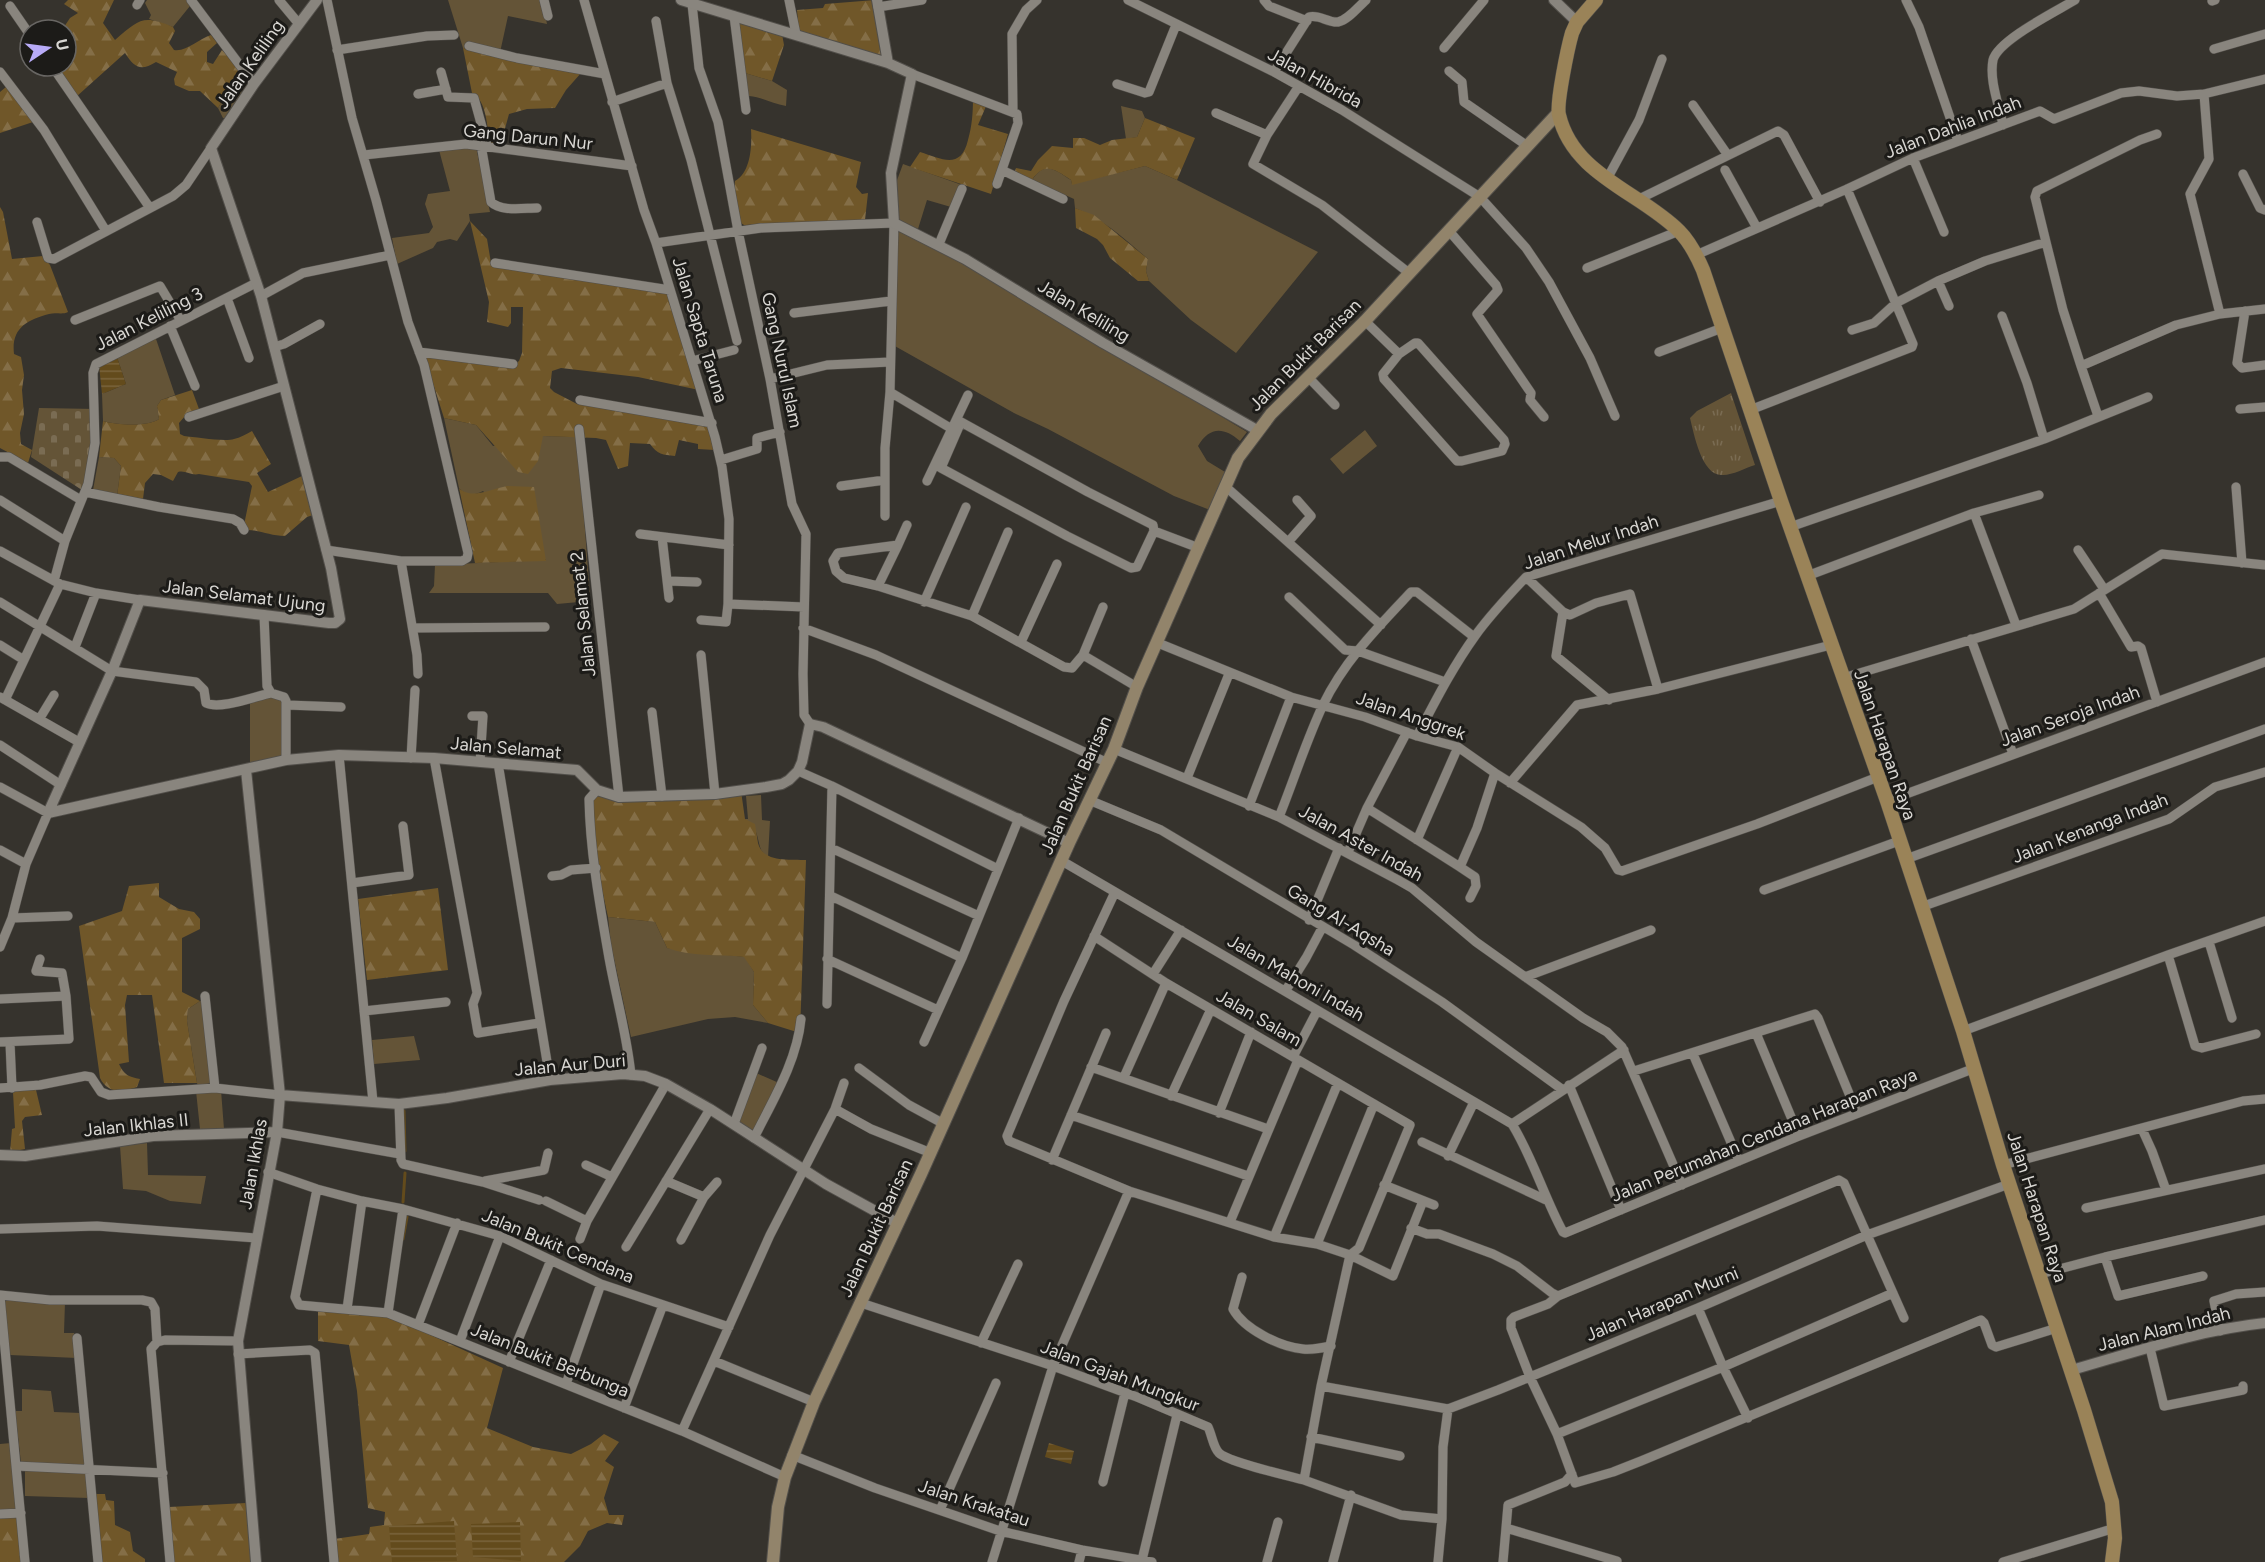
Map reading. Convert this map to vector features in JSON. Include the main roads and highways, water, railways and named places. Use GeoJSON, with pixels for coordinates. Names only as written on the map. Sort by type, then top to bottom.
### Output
{"type":"FeatureCollection","features":[{"type":"Feature","properties":{"kind":"main road"},"geometry":{"type":"LineString","coordinates":[[1558,112],[1569,45],[1577,22],[1596,0]]}},
{"type":"Feature","properties":{"kind":"main road","name":"Jalan Bukit Barisan"},"geometry":{"type":"LineString","coordinates":[[772,1562],[784,1477],[814,1402],[931,1153],[1069,843],[1108,763],[1137,687],[1158,644],[1238,458],[1257,430],[1365,321],[1558,112]]}},
{"type":"Feature","properties":{"kind":"main road","name":"Jalan Harapan Raya"},"geometry":{"type":"LineString","coordinates":[[1558,112],[1580,156],[1607,179],[1679,231],[1696,255],[1887,801],[1975,1068],[2009,1184],[2072,1370],[2107,1484],[2115,1528],[2112,1562]]}},
{"type":"Feature","properties":{"kind":"waterway"},"geometry":{"type":"LineString","coordinates":[[404,1111],[405,1151]]}},
{"type":"Feature","properties":{"kind":"waterway"},"geometry":{"type":"LineString","coordinates":[[403,1202],[405,1173]]}},
{"type":"Feature","properties":{"kind":"waterway"},"geometry":{"type":"LineString","coordinates":[[403,1239],[407,1217]]}}]}
